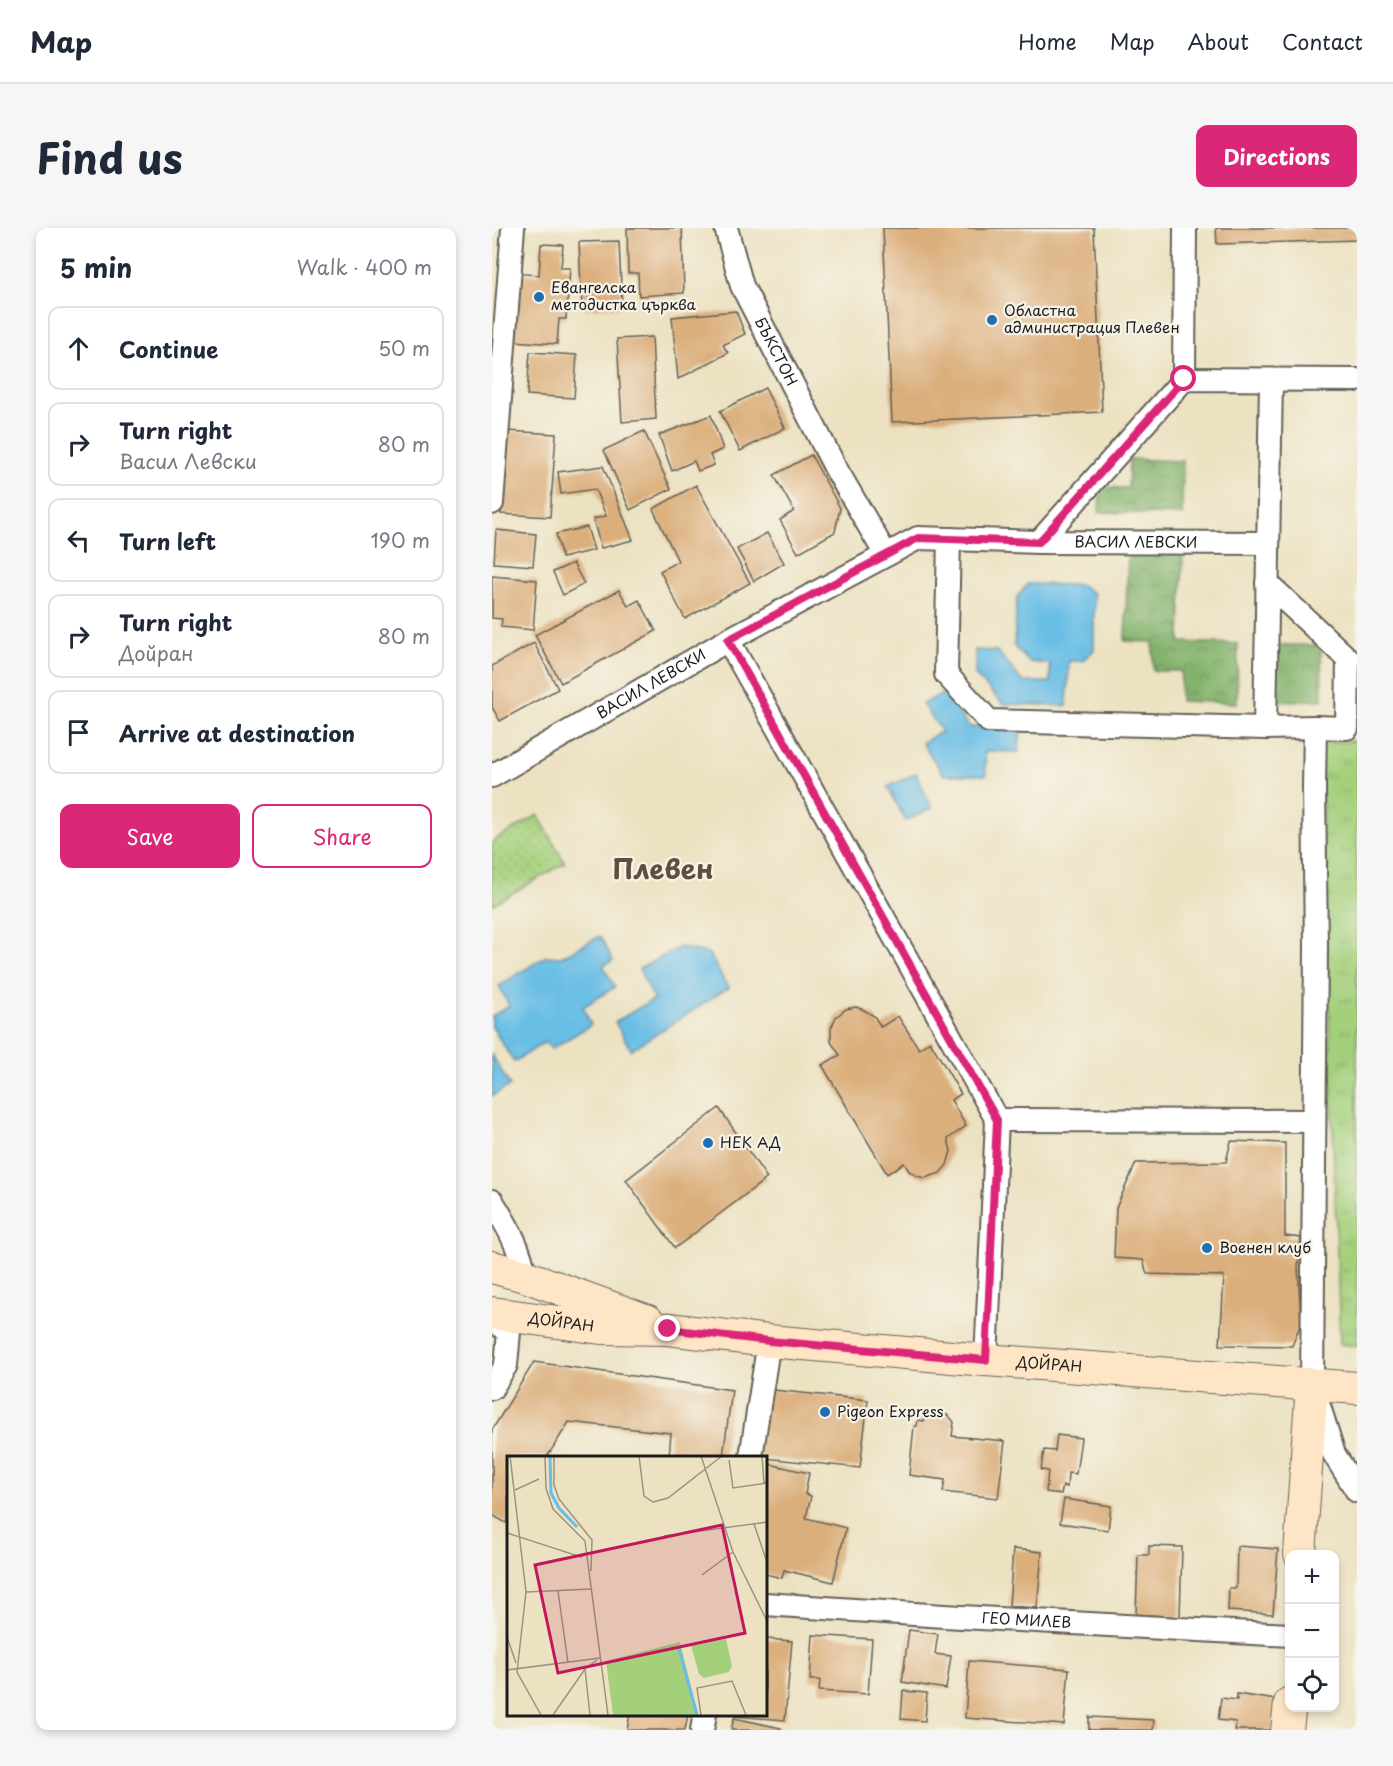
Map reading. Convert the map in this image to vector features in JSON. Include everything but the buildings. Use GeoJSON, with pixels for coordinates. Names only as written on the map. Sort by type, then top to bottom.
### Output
{"type":"FeatureCollection","features":[{"type":"Feature","properties":{"kind":"main road","name":"ДОЙРАН"},"geometry":{"type":"LineString","coordinates":[[510,1272],[668,1329]]}},
{"type":"Feature","properties":{"kind":"main road","name":"ДОЙРАН"},"geometry":{"type":"LineString","coordinates":[[492,1313],[601,1328],[668,1329],[769,1341],[986,1360],[1357,1388]]}},
{"type":"Feature","properties":{"kind":"main road"},"geometry":{"type":"LineString","coordinates":[[1300,1550],[1312,1384]]}},
{"type":"Feature","properties":{"kind":"main road"},"geometry":{"type":"LineString","coordinates":[[1287,1730],[1289,1712]]}},
{"type":"Feature","properties":{"kind":"street"},"geometry":{"type":"LineString","coordinates":[[492,503],[513,228]]}},
{"type":"Feature","properties":{"kind":"street","name":"БЪКСТОН"},"geometry":{"type":"LineString","coordinates":[[726,228],[742,286],[836,469],[886,555]]}},
{"type":"Feature","properties":{"kind":"street"},"geometry":{"type":"LineString","coordinates":[[1039,542],[1184,379],[1185,228]]}},
{"type":"Feature","properties":{"kind":"street"},"geometry":{"type":"LineString","coordinates":[[1184,379],[1357,380]]}},
{"type":"Feature","properties":{"kind":"street"},"geometry":{"type":"LineString","coordinates":[[1265,728],[1271,381]]}},
{"type":"Feature","properties":{"kind":"street","name":"ВАСИЛ ЛЕВСКИ"},"geometry":{"type":"LineString","coordinates":[[492,776],[728,640],[918,538],[1039,542],[1268,543]]}},
{"type":"Feature","properties":{"kind":"street"},"geometry":{"type":"LineString","coordinates":[[949,539],[946,674],[989,721],[1347,728],[1352,698],[1348,659],[1267,583]]}},
{"type":"Feature","properties":{"kind":"street"},"geometry":{"type":"LineString","coordinates":[[728,640],[997,1120],[986,1360]]}},
{"type":"Feature","properties":{"kind":"street"},"geometry":{"type":"LineString","coordinates":[[1315,728],[1316,947],[1312,1384],[1334,1454],[1357,1491]]}},
{"type":"Feature","properties":{"kind":"street"},"geometry":{"type":"LineString","coordinates":[[997,1120],[1314,1121]]}},
{"type":"Feature","properties":{"kind":"street"},"geometry":{"type":"LineString","coordinates":[[492,1201],[507,1225],[522,1257],[510,1272]]}},
{"type":"Feature","properties":{"kind":"street"},"geometry":{"type":"LineString","coordinates":[[492,1320],[509,1332],[506,1365],[492,1388]]}},
{"type":"Feature","properties":{"kind":"street"},"geometry":{"type":"LineString","coordinates":[[750,1456],[769,1341]]}},
{"type":"Feature","properties":{"kind":"street","name":"ГЕО МИЛЕВ"},"geometry":{"type":"LineString","coordinates":[[766,1604],[1285,1635]]}},
{"type":"Feature","properties":{"kind":"street"},"geometry":{"type":"LineString","coordinates":[[702,1730],[705,1715]]}},
{"type":"Feature","properties":{"kind":"green space"},"geometry":{"type":"Polygon","coordinates":[[[1129,459],[1183,461],[1182,515],[1099,512],[1100,487],[1128,488],[1129,459]]]}},
{"type":"Feature","properties":{"kind":"green space"},"geometry":{"type":"Polygon","coordinates":[[[1128,552],[1183,554],[1180,642],[1238,644],[1237,703],[1180,701],[1181,671],[1153,671],[1153,642],[1125,641],[1128,552]]]}},
{"type":"Feature","properties":{"kind":"green space"},"geometry":{"type":"Polygon","coordinates":[[[1274,645],[1321,645],[1322,700],[1275,701],[1274,645]]]}},
{"type":"Feature","properties":{"kind":"green space"},"geometry":{"type":"Polygon","coordinates":[[[1357,741],[1357,1346],[1340,1344],[1320,743],[1357,741]]]}},
{"type":"Feature","properties":{"kind":"green space"},"geometry":{"type":"Polygon","coordinates":[[[538,815],[565,863],[492,905],[492,842],[538,815]]]}},
{"type":"Feature","properties":{"kind":"water"},"geometry":{"type":"Polygon","coordinates":[[[1028,584],[1081,585],[1094,594],[1094,650],[1082,661],[1069,661],[1067,706],[1003,704],[975,675],[975,650],[997,651],[1023,682],[1050,682],[1050,664],[1029,662],[1014,646],[1017,597],[1028,584]]]}},
{"type":"Feature","properties":{"kind":"water"},"geometry":{"type":"Polygon","coordinates":[[[944,693],[969,727],[1021,727],[1019,752],[985,751],[986,775],[944,775],[922,743],[942,731],[922,704],[944,693]]]}},
{"type":"Feature","properties":{"kind":"water"},"geometry":{"type":"Polygon","coordinates":[[[916,773],[932,808],[906,821],[888,787],[916,773]]]}},
{"type":"Feature","properties":{"kind":"water"},"geometry":{"type":"Polygon","coordinates":[[[600,936],[613,960],[603,966],[615,987],[583,1007],[591,1025],[551,1049],[545,1042],[514,1062],[492,1027],[492,1016],[509,1006],[499,986],[546,956],[561,957],[600,936]]]}},
{"type":"Feature","properties":{"kind":"water"},"geometry":{"type":"Polygon","coordinates":[[[680,947],[709,954],[728,988],[631,1050],[615,1022],[654,999],[639,969],[680,947]]]}},
{"type":"Feature","properties":{"kind":"water"},"geometry":{"type":"Polygon","coordinates":[[[492,1055],[510,1086],[492,1096],[492,1055]]]}},
{"type":"Feature","properties":{"kind":"place","name":"Евангелска методистка църква"},"geometry":{"type":"Point","coordinates":[539,297]}},
{"type":"Feature","properties":{"kind":"place","name":"Областна администрация Плевен"},"geometry":{"type":"Point","coordinates":[992,320]}},
{"type":"Feature","properties":{"kind":"place","name":"НЕК АД"},"geometry":{"type":"Point","coordinates":[708,1143]}},
{"type":"Feature","properties":{"kind":"place","name":"Военен клуб"},"geometry":{"type":"Point","coordinates":[1207,1248]}},
{"type":"Feature","properties":{"kind":"place","name":"Pigeon Express"},"geometry":{"type":"Point","coordinates":[825,1412]}},
{"type":"Feature","properties":{"kind":"district","name":"Плевен"},"geometry":{"type":"Point","coordinates":[663,870]}},
{"type":"Feature","properties":{"kind":"route"},"geometry":{"type":"LineString","coordinates":[[668,1329],[769,1341],[986,1360],[997,1120],[728,640],[918,538],[1039,542],[1184,379]]}}]}
